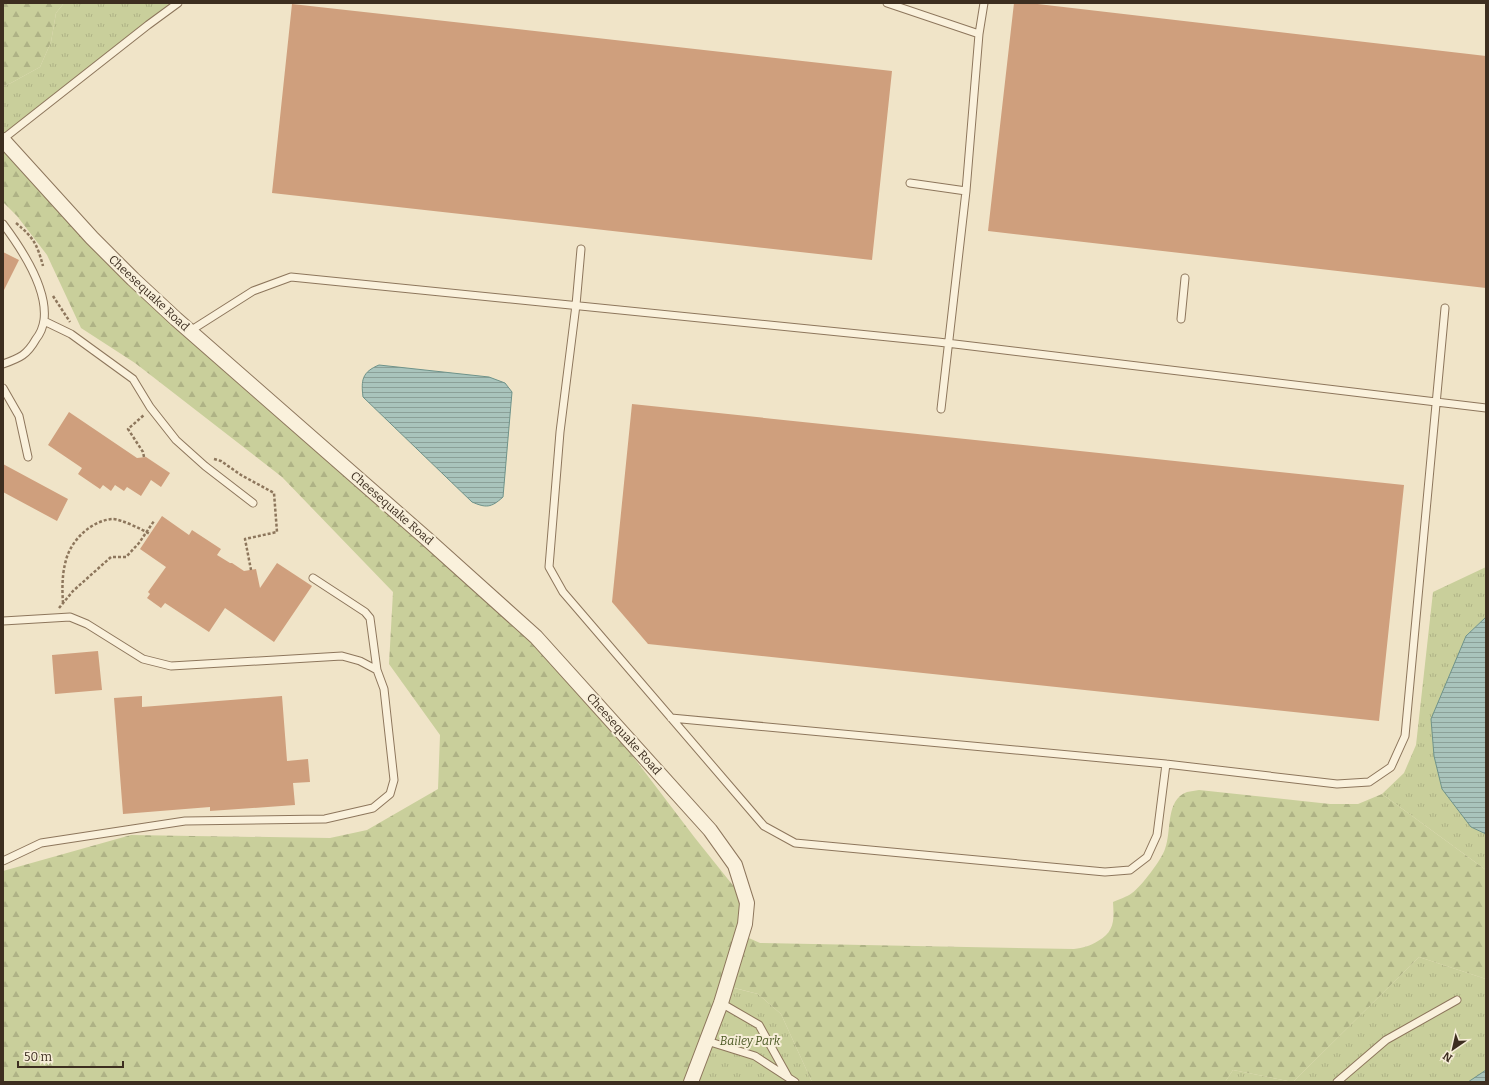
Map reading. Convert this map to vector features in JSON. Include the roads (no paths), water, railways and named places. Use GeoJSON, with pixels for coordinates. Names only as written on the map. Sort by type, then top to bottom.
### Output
{"type":"FeatureCollection","features":[{"type":"Feature","properties":{"kind":"street","name":"Cheesequake Road"},"geometry":{"type":"LineString","coordinates":[[3,140],[92,238],[133,279],[536,637],[710,830],[735,865],[747,903],[745,924],[721,1003]]}},
{"type":"Feature","properties":{"kind":"street"},"geometry":{"type":"LineString","coordinates":[[691,1082],[721,1003]]}},
{"type":"Feature","properties":{"kind":"lane"},"geometry":{"type":"LineString","coordinates":[[3,140],[178,3]]}},
{"type":"Feature","properties":{"kind":"lane"},"geometry":{"type":"LineString","coordinates":[[887,3],[979,34]]}},
{"type":"Feature","properties":{"kind":"lane"},"geometry":{"type":"LineString","coordinates":[[941,410],[966,191],[979,34],[984,3]]}},
{"type":"Feature","properties":{"kind":"lane"},"geometry":{"type":"LineString","coordinates":[[910,184],[966,191]]}},
{"type":"Feature","properties":{"kind":"lane"},"geometry":{"type":"LineString","coordinates":[[3,224],[19,245],[35,275],[45,305],[44,321],[39,334],[30,349],[20,359],[3,364]]}},
{"type":"Feature","properties":{"kind":"lane"},"geometry":{"type":"LineString","coordinates":[[580,249],[576,305],[560,432],[549,567],[563,592],[764,826],[796,843],[1105,872],[1130,870],[1147,857],[1157,834],[1166,764]]}},
{"type":"Feature","properties":{"kind":"lane"},"geometry":{"type":"LineString","coordinates":[[190,331],[253,291],[291,277],[949,343],[1486,408]]}},
{"type":"Feature","properties":{"kind":"lane"},"geometry":{"type":"LineString","coordinates":[[1181,319],[1185,278]]}},
{"type":"Feature","properties":{"kind":"lane"},"geometry":{"type":"LineString","coordinates":[[672,718],[1166,764],[1337,784],[1369,782],[1391,767],[1405,736],[1445,308]]}},
{"type":"Feature","properties":{"kind":"lane"},"geometry":{"type":"LineString","coordinates":[[44,321],[71,334],[134,379],[150,407],[176,440],[205,466],[253,503]]}},
{"type":"Feature","properties":{"kind":"lane"},"geometry":{"type":"LineString","coordinates":[[3,388],[20,416],[28,457]]}},
{"type":"Feature","properties":{"kind":"lane"},"geometry":{"type":"LineString","coordinates":[[3,861],[41,843],[185,821],[325,818],[372,808],[390,794],[394,780],[384,689],[377,670],[370,618],[364,612],[313,578]]}},
{"type":"Feature","properties":{"kind":"lane"},"geometry":{"type":"LineString","coordinates":[[3,621],[70,617],[87,624],[143,658],[171,666],[342,656],[360,661],[377,670]]}},
{"type":"Feature","properties":{"kind":"lane"},"geometry":{"type":"LineString","coordinates":[[1337,1082],[1386,1040],[1457,1000]]}},
{"type":"Feature","properties":{"kind":"lane"},"geometry":{"type":"LineString","coordinates":[[721,1003],[759,1025],[788,1077]]}},
{"type":"Feature","properties":{"kind":"lane"},"geometry":{"type":"LineString","coordinates":[[707,1041],[755,1056],[796,1082]]}},
{"type":"Feature","properties":{"kind":"water"},"geometry":{"type":"Polygon","coordinates":[[[379,365],[489,377],[505,383],[512,392],[503,497],[492,505],[488,506],[472,502],[363,397],[362,386],[364,377],[369,371],[379,365]]]}},
{"type":"Feature","properties":{"kind":"water"},"geometry":{"type":"Polygon","coordinates":[[[1486,617],[1486,834],[1471,827],[1442,789],[1434,756],[1431,719],[1466,636],[1486,617]]]}},
{"type":"Feature","properties":{"kind":"water"},"geometry":{"type":"Polygon","coordinates":[[[1486,1070],[1486,1082],[1468,1082],[1486,1070]]]}},
{"type":"Feature","properties":{"kind":"park label","name":"Bailey Park"},"geometry":{"type":"Point","coordinates":[750,1041]}}]}
